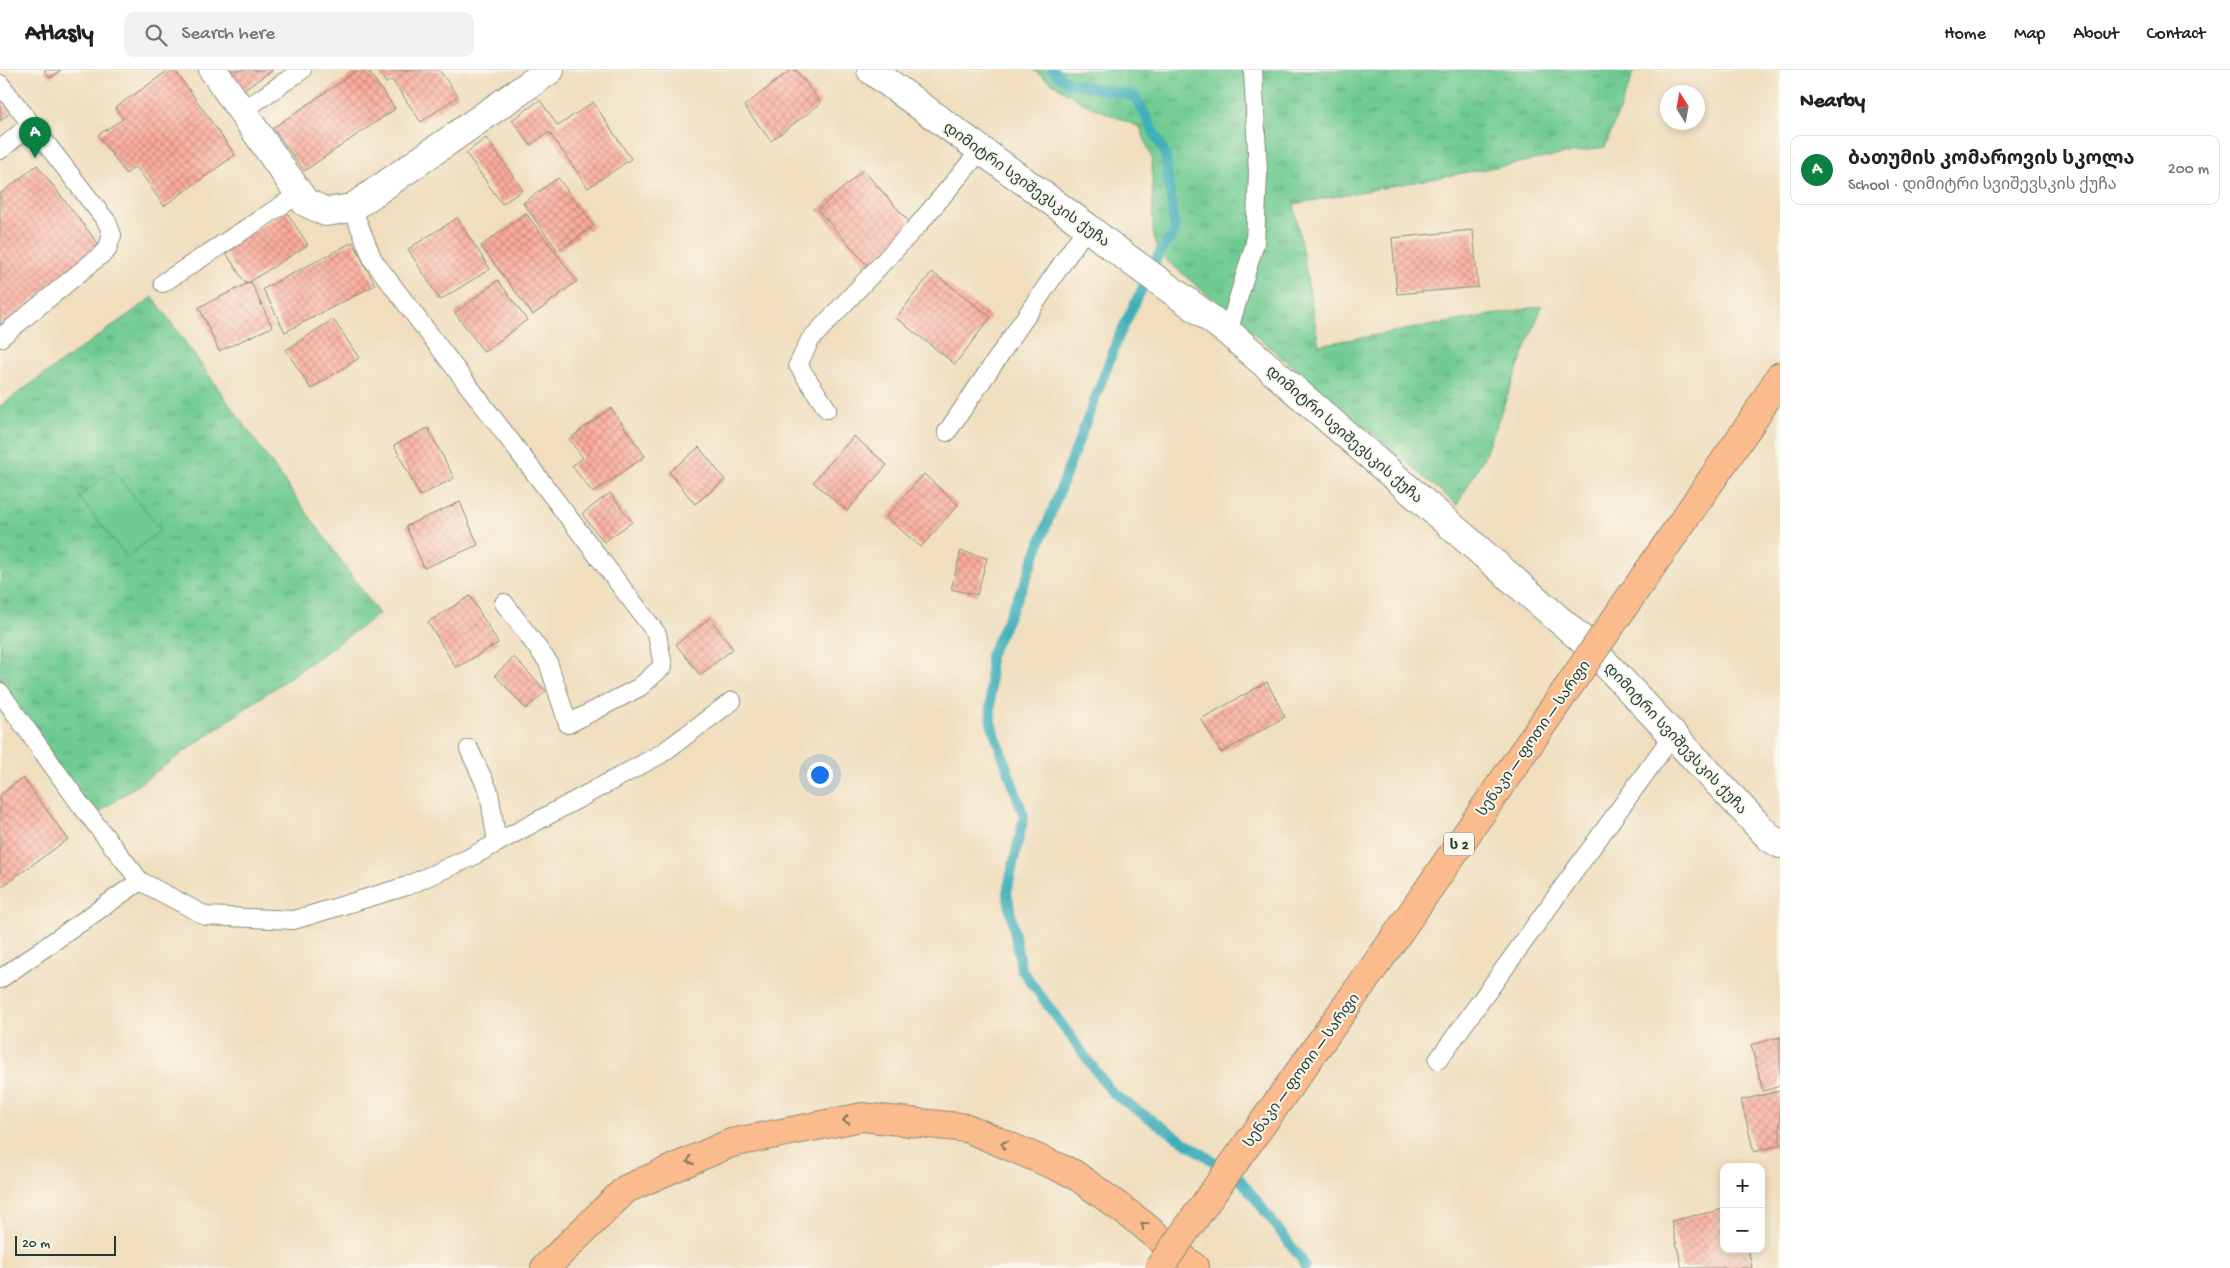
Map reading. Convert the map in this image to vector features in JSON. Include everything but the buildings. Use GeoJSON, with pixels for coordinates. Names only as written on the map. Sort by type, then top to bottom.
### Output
{"type":"FeatureCollection","features":[{"type":"Feature","properties":{"kind":"highway","name":"სენაკი — ფოთი — სარფი"},"geometry":{"type":"LineString","coordinates":[[1159,1268],[1387,949],[1755,417],[1780,376]]}},
{"type":"Feature","properties":{"kind":"highway"},"geometry":{"type":"LineString","coordinates":[[545,1268],[626,1190],[731,1143],[862,1117],[966,1128],[1074,1174],[1141,1223],[1195,1268]]}},
{"type":"Feature","properties":{"kind":"street"},"geometry":{"type":"LineString","coordinates":[[212,70],[305,202],[326,212],[352,208],[550,70]]}},
{"type":"Feature","properties":{"kind":"street","name":"დიმიტრი სვიშევსკის ქუჩა"},"geometry":{"type":"LineString","coordinates":[[871,70],[1087,226],[1114,249],[1182,296],[1228,332],[1586,643],[1770,838],[1780,844]]}},
{"type":"Feature","properties":{"kind":"lane"},"geometry":{"type":"LineString","coordinates":[[241,112],[302,70]]}},
{"type":"Feature","properties":{"kind":"lane"},"geometry":{"type":"LineString","coordinates":[[1228,332],[1255,243],[1258,173],[1253,70]]}},
{"type":"Feature","properties":{"kind":"lane"},"geometry":{"type":"LineString","coordinates":[[0,84],[107,222],[112,235],[107,250],[0,338]]}},
{"type":"Feature","properties":{"kind":"lane"},"geometry":{"type":"LineString","coordinates":[[0,150],[31,124]]}},
{"type":"Feature","properties":{"kind":"lane"},"geometry":{"type":"LineString","coordinates":[[827,409],[798,365],[810,340],[918,225],[982,150]]}},
{"type":"Feature","properties":{"kind":"lane"},"geometry":{"type":"LineString","coordinates":[[162,282],[299,194]]}},
{"type":"Feature","properties":{"kind":"lane"},"geometry":{"type":"LineString","coordinates":[[352,208],[372,260],[657,634],[663,666],[640,687],[568,724],[548,662],[504,603]]}},
{"type":"Feature","properties":{"kind":"lane"},"geometry":{"type":"LineString","coordinates":[[947,432],[1087,226]]}},
{"type":"Feature","properties":{"kind":"lane"},"geometry":{"type":"LineString","coordinates":[[0,692],[80,804],[140,881],[206,916],[294,920],[407,886],[497,843],[661,754],[732,702]]}},
{"type":"Feature","properties":{"kind":"lane"},"geometry":{"type":"LineString","coordinates":[[1438,1060],[1673,735]]}},
{"type":"Feature","properties":{"kind":"lane"},"geometry":{"type":"LineString","coordinates":[[468,749],[489,792],[497,843]]}},
{"type":"Feature","properties":{"kind":"lane"},"geometry":{"type":"LineString","coordinates":[[0,979],[140,881]]}},
{"type":"Feature","properties":{"kind":"green space"},"geometry":{"type":"Polygon","coordinates":[[[1033,70],[1635,70],[1605,147],[1294,204],[1319,345],[1542,306],[1483,459],[1457,505],[1159,254],[1153,232],[1152,158],[1140,127],[1082,103],[1033,70]]]}},
{"type":"Feature","properties":{"kind":"green space"},"geometry":{"type":"Polygon","coordinates":[[[153,297],[379,614],[88,820],[0,697],[0,406],[153,297]]]}},
{"type":"Feature","properties":{"kind":"green space"},"geometry":{"type":"Polygon","coordinates":[[[113,470],[161,530],[127,557],[79,497],[113,470]]]}},
{"type":"Feature","properties":{"kind":"waterway"},"geometry":{"type":"LineString","coordinates":[[1053,70],[1067,82],[1136,97],[1165,154],[1175,231],[1159,254],[1119,336],[1024,584],[990,656],[991,723],[1024,816],[1007,892],[1021,969],[1113,1094],[1240,1179],[1302,1260],[1305,1268]]}},
{"type":"Feature","properties":{"kind":"place","name":"ბათუმის კომაროვის სკოლა"},"geometry":{"type":"Point","coordinates":[35,158]}}]}
